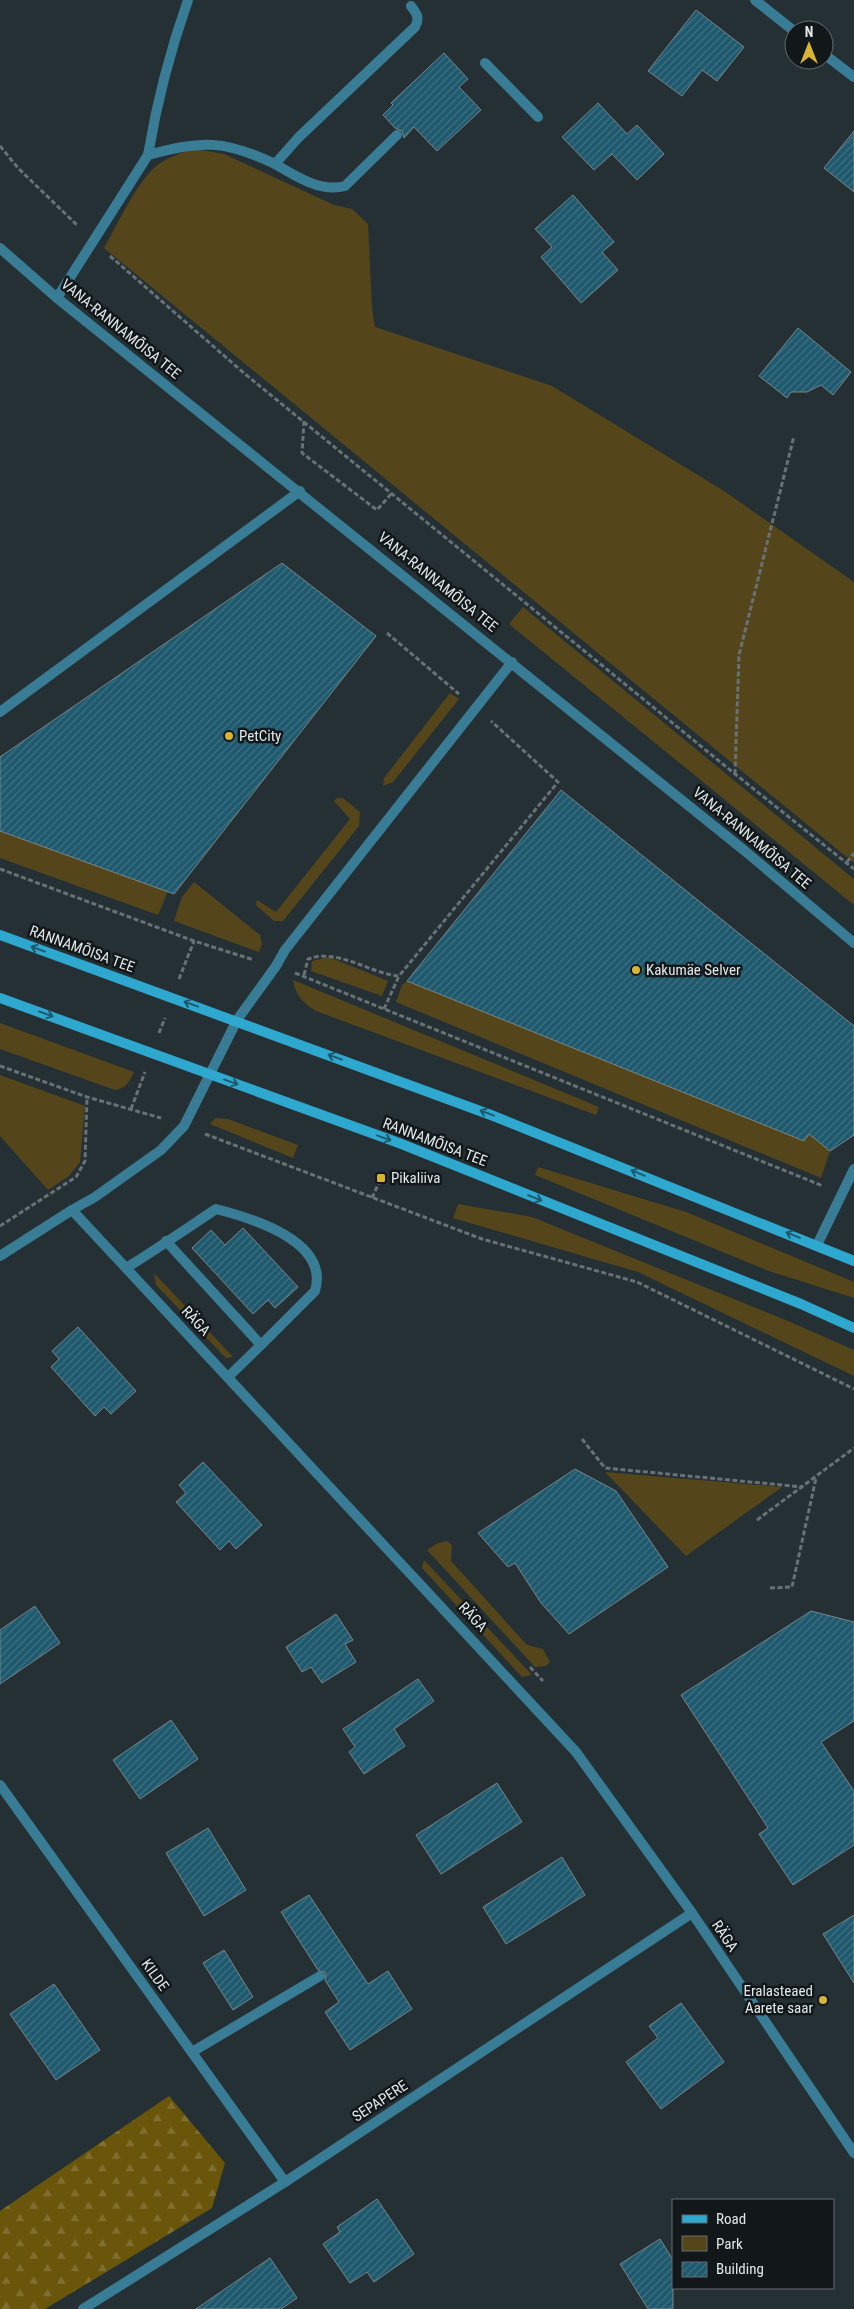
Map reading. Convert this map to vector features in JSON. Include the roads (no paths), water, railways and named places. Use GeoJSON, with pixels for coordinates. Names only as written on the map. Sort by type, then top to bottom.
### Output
{"type":"FeatureCollection","features":[{"type":"Feature","properties":{"kind":"main road","name":"RANNAMÕISA TEE"},"geometry":{"type":"LineString","coordinates":[[0,935],[237,1020],[491,1115],[817,1244],[854,1261]]}},
{"type":"Feature","properties":{"kind":"main road","name":"RANNAMÕISA TEE"},"geometry":{"type":"LineString","coordinates":[[0,998],[399,1143],[801,1304],[854,1328]]}},
{"type":"Feature","properties":{"kind":"street"},"geometry":{"type":"LineString","coordinates":[[58,298],[148,155],[155,111],[172,44],[188,0]]}},
{"type":"Feature","properties":{"kind":"street"},"geometry":{"type":"LineString","coordinates":[[755,0],[784,22]]}},
{"type":"Feature","properties":{"kind":"street"},"geometry":{"type":"LineString","coordinates":[[275,164],[299,136],[415,27],[418,20],[417,13],[411,6]]}},
{"type":"Feature","properties":{"kind":"street"},"geometry":{"type":"LineString","coordinates":[[485,62],[538,117]]}},
{"type":"Feature","properties":{"kind":"street"},"geometry":{"type":"LineString","coordinates":[[834,62],[854,78]]}},
{"type":"Feature","properties":{"kind":"street"},"geometry":{"type":"LineString","coordinates":[[148,155],[178,146],[203,143],[231,147],[275,164],[319,186],[339,188],[345,186],[397,136]]}},
{"type":"Feature","properties":{"kind":"street","name":"VANA-RANNAMÕISA TEE"},"geometry":{"type":"LineString","coordinates":[[0,248],[58,298],[746,850],[854,944]]}},
{"type":"Feature","properties":{"kind":"street"},"geometry":{"type":"LineString","coordinates":[[0,712],[300,491]]}},
{"type":"Feature","properties":{"kind":"street"},"geometry":{"type":"LineString","coordinates":[[0,1256],[95,1197],[161,1150],[184,1126],[237,1020],[276,966],[285,950],[512,662]]}},
{"type":"Feature","properties":{"kind":"street"},"geometry":{"type":"LineString","coordinates":[[817,1244],[843,1195],[854,1169]]}},
{"type":"Feature","properties":{"kind":"street"},"geometry":{"type":"LineString","coordinates":[[126,1268],[216,1209],[269,1227],[308,1252],[314,1263],[319,1280],[315,1291],[228,1377]]}},
{"type":"Feature","properties":{"kind":"street","name":"RÄGA"},"geometry":{"type":"LineString","coordinates":[[72,1210],[576,1752],[692,1914],[854,2153]]}},
{"type":"Feature","properties":{"kind":"street"},"geometry":{"type":"LineString","coordinates":[[166,1241],[261,1345]]}},
{"type":"Feature","properties":{"kind":"street","name":"KILDE"},"geometry":{"type":"LineString","coordinates":[[0,1785],[285,2182]]}},
{"type":"Feature","properties":{"kind":"street","name":"SEPAPERE"},"geometry":{"type":"LineString","coordinates":[[83,2309],[285,2182],[692,1914]]}},
{"type":"Feature","properties":{"kind":"street"},"geometry":{"type":"LineString","coordinates":[[192,2052],[320,1976]]}},
{"type":"Feature","properties":{"kind":"place","name":"PetCity"},"geometry":{"type":"Point","coordinates":[229,736]}},
{"type":"Feature","properties":{"kind":"place","name":"Kakumäe Selver"},"geometry":{"type":"Point","coordinates":[636,970]}},
{"type":"Feature","properties":{"kind":"place","name":"Pikaliiva"},"geometry":{"type":"Point","coordinates":[381,1178]}},
{"type":"Feature","properties":{"kind":"place","name":"Eralasteaed Aarete saar"},"geometry":{"type":"Point","coordinates":[823,2000]}}]}
